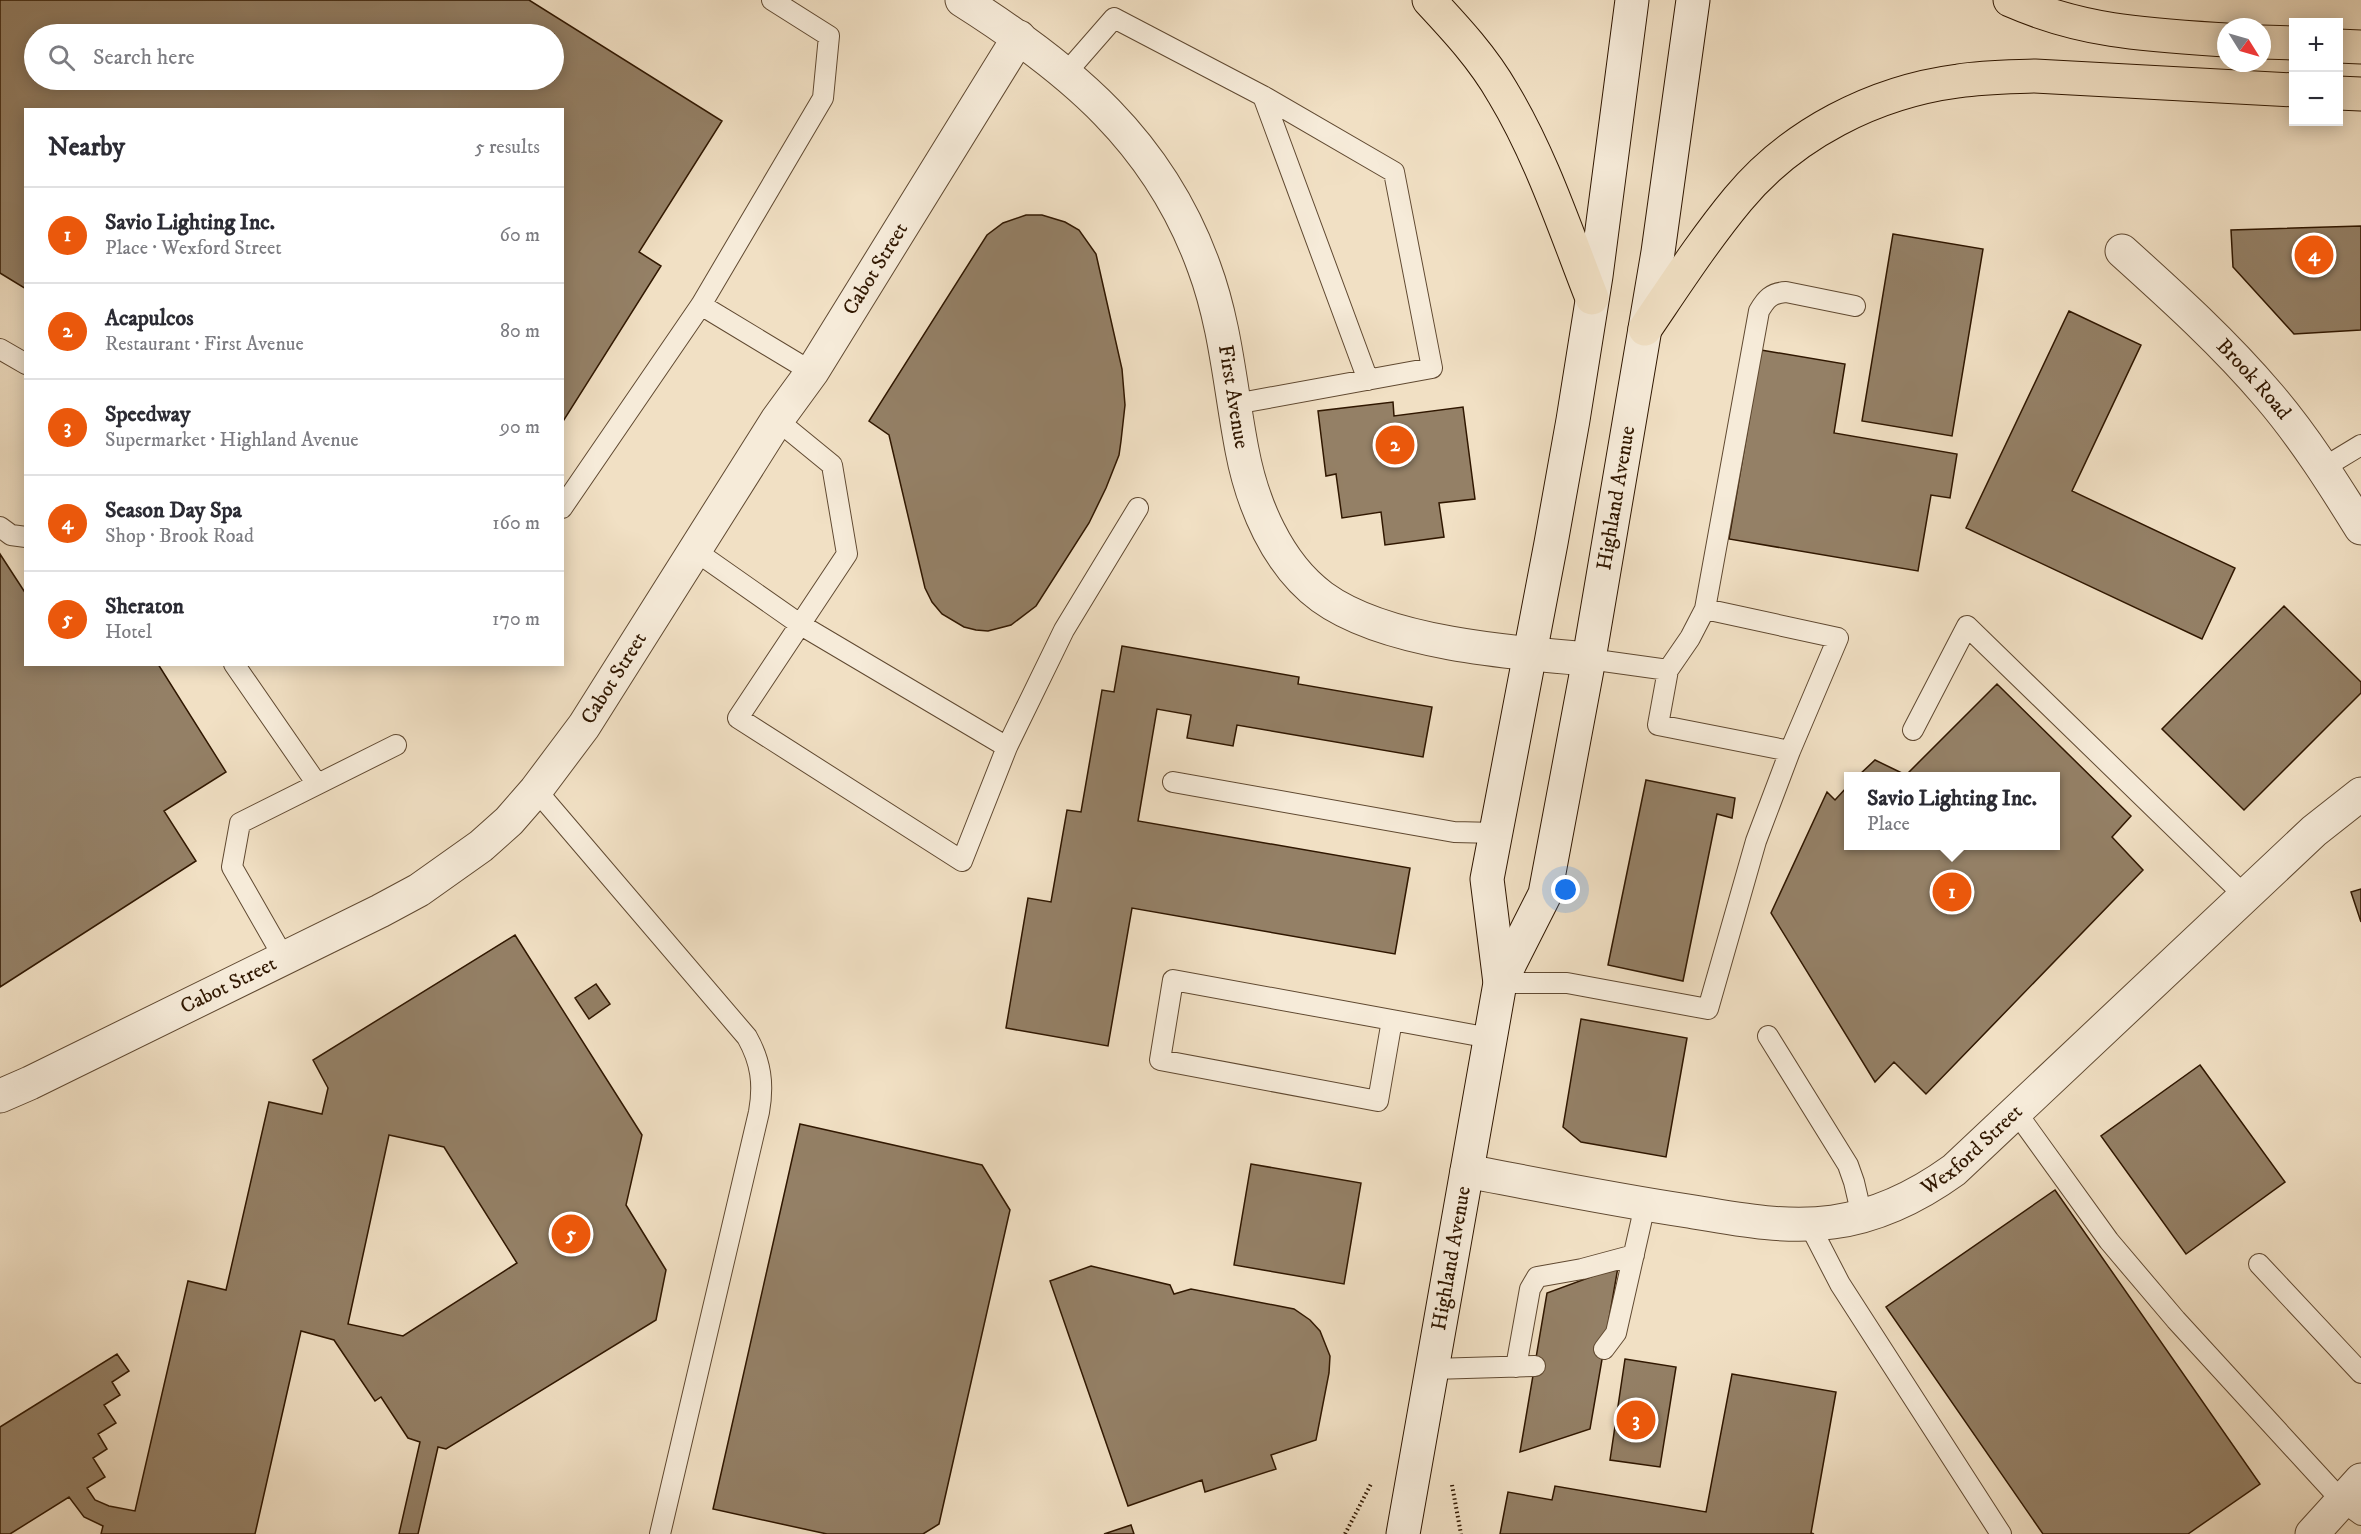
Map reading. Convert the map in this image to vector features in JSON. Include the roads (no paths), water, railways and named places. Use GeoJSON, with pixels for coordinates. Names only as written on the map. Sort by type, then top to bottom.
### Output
{"type":"FeatureCollection","features":[{"type":"Feature","properties":{"kind":"highway"},"geometry":{"type":"LineString","coordinates":[[1429,0],[1468,44],[1504,93],[1536,158],[1592,298]]}},
{"type":"Feature","properties":{"kind":"highway"},"geometry":{"type":"LineString","coordinates":[[2010,0],[2075,24],[2098,29],[2217,39]]}},
{"type":"Feature","properties":{"kind":"highway"},"geometry":{"type":"LineString","coordinates":[[2271,42],[2289,43]]}},
{"type":"Feature","properties":{"kind":"highway"},"geometry":{"type":"LineString","coordinates":[[2343,46],[2361,47]]}},
{"type":"Feature","properties":{"kind":"highway"},"geometry":{"type":"LineString","coordinates":[[1645,329],[1717,227],[1754,182],[1800,143],[1823,127],[1875,102],[1930,86],[1995,77],[2035,76],[2289,90]]}},
{"type":"Feature","properties":{"kind":"highway"},"geometry":{"type":"LineString","coordinates":[[2343,93],[2361,94]]}},
{"type":"Feature","properties":{"kind":"street","name":"First Avenue"},"geometry":{"type":"LineString","coordinates":[[962,0],[1019,38],[1066,74],[1120,124],[1142,152],[1175,205],[1204,266],[1215,300],[1249,481],[1261,513],[1287,560],[1303,581],[1322,597],[1345,611],[1385,627],[1427,638],[1530,654],[1589,659]]}},
{"type":"Feature","properties":{"kind":"street","name":"Highland Avenue"},"geometry":{"type":"LineString","coordinates":[[1500,983],[1487,879],[1553,532],[1592,298],[1632,0]]}},
{"type":"Feature","properties":{"kind":"street","name":"Highland Avenue"},"geometry":{"type":"LineString","coordinates":[[1403,1534],[1500,983],[1545,894],[1589,659],[1670,178],[1693,0]]}},
{"type":"Feature","properties":{"kind":"street","name":"Cabot Street"},"geometry":{"type":"LineString","coordinates":[[0,1096],[419,890],[451,869],[508,821],[537,789],[584,726],[777,420],[812,372],[1019,38]]}},
{"type":"Feature","properties":{"kind":"street","name":"Brook Road"},"geometry":{"type":"LineString","coordinates":[[2122,251],[2208,330],[2241,364],[2324,468],[2361,528]]}},
{"type":"Feature","properties":{"kind":"street","name":"Wexford Street"},"geometry":{"type":"LineString","coordinates":[[1467,1171],[1645,1205],[1731,1218],[1809,1224],[1834,1222],[1885,1209],[1935,1185],[1954,1170],[2314,831],[2361,794]]}},
{"type":"Feature","properties":{"kind":"street"},"geometry":{"type":"LineString","coordinates":[[2312,1534],[2355,1498]]}},
{"type":"Feature","properties":{"kind":"lane"},"geometry":{"type":"LineString","coordinates":[[564,505],[701,305],[823,98],[829,36],[772,0]]}},
{"type":"Feature","properties":{"kind":"lane"},"geometry":{"type":"LineString","coordinates":[[1066,74],[1114,18],[1263,96],[1394,172],[1432,368],[1235,404]]}},
{"type":"Feature","properties":{"kind":"lane"},"geometry":{"type":"LineString","coordinates":[[1263,96],[1368,380]]}},
{"type":"Feature","properties":{"kind":"lane"},"geometry":{"type":"LineString","coordinates":[[1790,751],[1658,725],[1668,670],[1690,638],[1705,609],[1759,311],[1766,299],[1776,292],[1856,306]]}},
{"type":"Feature","properties":{"kind":"lane"},"geometry":{"type":"LineString","coordinates":[[701,305],[812,372]]}},
{"type":"Feature","properties":{"kind":"lane"},"geometry":{"type":"LineString","coordinates":[[0,349],[24,363]]}},
{"type":"Feature","properties":{"kind":"lane"},"geometry":{"type":"LineString","coordinates":[[777,420],[832,465],[848,554],[738,718],[962,861],[1007,747],[1064,630],[1138,508]]}},
{"type":"Feature","properties":{"kind":"lane"},"geometry":{"type":"LineString","coordinates":[[2324,468],[2361,444]]}},
{"type":"Feature","properties":{"kind":"lane"},"geometry":{"type":"LineString","coordinates":[[0,527],[11,535],[24,537]]}},
{"type":"Feature","properties":{"kind":"lane"},"geometry":{"type":"LineString","coordinates":[[694,550],[801,625],[1007,747]]}},
{"type":"Feature","properties":{"kind":"lane"},"geometry":{"type":"LineString","coordinates":[[1500,983],[1567,983],[1708,1009],[1756,841],[1790,751],[1838,638],[1705,609]]}},
{"type":"Feature","properties":{"kind":"lane"},"geometry":{"type":"LineString","coordinates":[[1913,730],[1966,626],[2245,896]]}},
{"type":"Feature","properties":{"kind":"lane"},"geometry":{"type":"LineString","coordinates":[[1589,659],[1668,670]]}},
{"type":"Feature","properties":{"kind":"lane"},"geometry":{"type":"LineString","coordinates":[[235,666],[317,784]]}},
{"type":"Feature","properties":{"kind":"lane"},"geometry":{"type":"LineString","coordinates":[[284,958],[232,867],[240,823],[396,745]]}},
{"type":"Feature","properties":{"kind":"lane"},"geometry":{"type":"LineString","coordinates":[[1173,782],[1454,832],[1496,833]]}},
{"type":"Feature","properties":{"kind":"lane"},"geometry":{"type":"LineString","coordinates":[[537,789],[747,1037],[760,1066],[762,1094],[759,1112],[660,1534]]}},
{"type":"Feature","properties":{"kind":"lane"},"geometry":{"type":"LineString","coordinates":[[1392,1020],[1378,1101],[1160,1060],[1173,980],[1392,1020],[1490,1038]]}},
{"type":"Feature","properties":{"kind":"lane"},"geometry":{"type":"LineString","coordinates":[[1768,1036],[1838,1146],[1854,1182],[1862,1216]]}},
{"type":"Feature","properties":{"kind":"lane"},"geometry":{"type":"LineString","coordinates":[[2016,1113],[2109,1241],[2154,1293],[2355,1498]]}},
{"type":"Feature","properties":{"kind":"lane"},"geometry":{"type":"LineString","coordinates":[[1604,1349],[1616,1333],[1645,1205]]}},
{"type":"Feature","properties":{"kind":"lane"},"geometry":{"type":"LineString","coordinates":[[1809,1224],[1840,1284],[2001,1534]]}},
{"type":"Feature","properties":{"kind":"lane"},"geometry":{"type":"LineString","coordinates":[[1432,1369],[1526,1366],[1530,1289],[1537,1277],[1634,1256]]}},
{"type":"Feature","properties":{"kind":"lane"},"geometry":{"type":"LineString","coordinates":[[2259,1264],[2361,1373]]}},
{"type":"Feature","properties":{"kind":"place","name":"Season Day Spa"},"geometry":{"type":"Point","coordinates":[2314,255]}},
{"type":"Feature","properties":{"kind":"place","name":"Acapulcos"},"geometry":{"type":"Point","coordinates":[1395,445]}},
{"type":"Feature","properties":{"kind":"place","name":"Savio Lighting Inc."},"geometry":{"type":"Point","coordinates":[1952,892]}},
{"type":"Feature","properties":{"kind":"place","name":"Sheraton"},"geometry":{"type":"Point","coordinates":[571,1234]}},
{"type":"Feature","properties":{"kind":"place","name":"Speedway"},"geometry":{"type":"Point","coordinates":[1636,1420]}}]}
